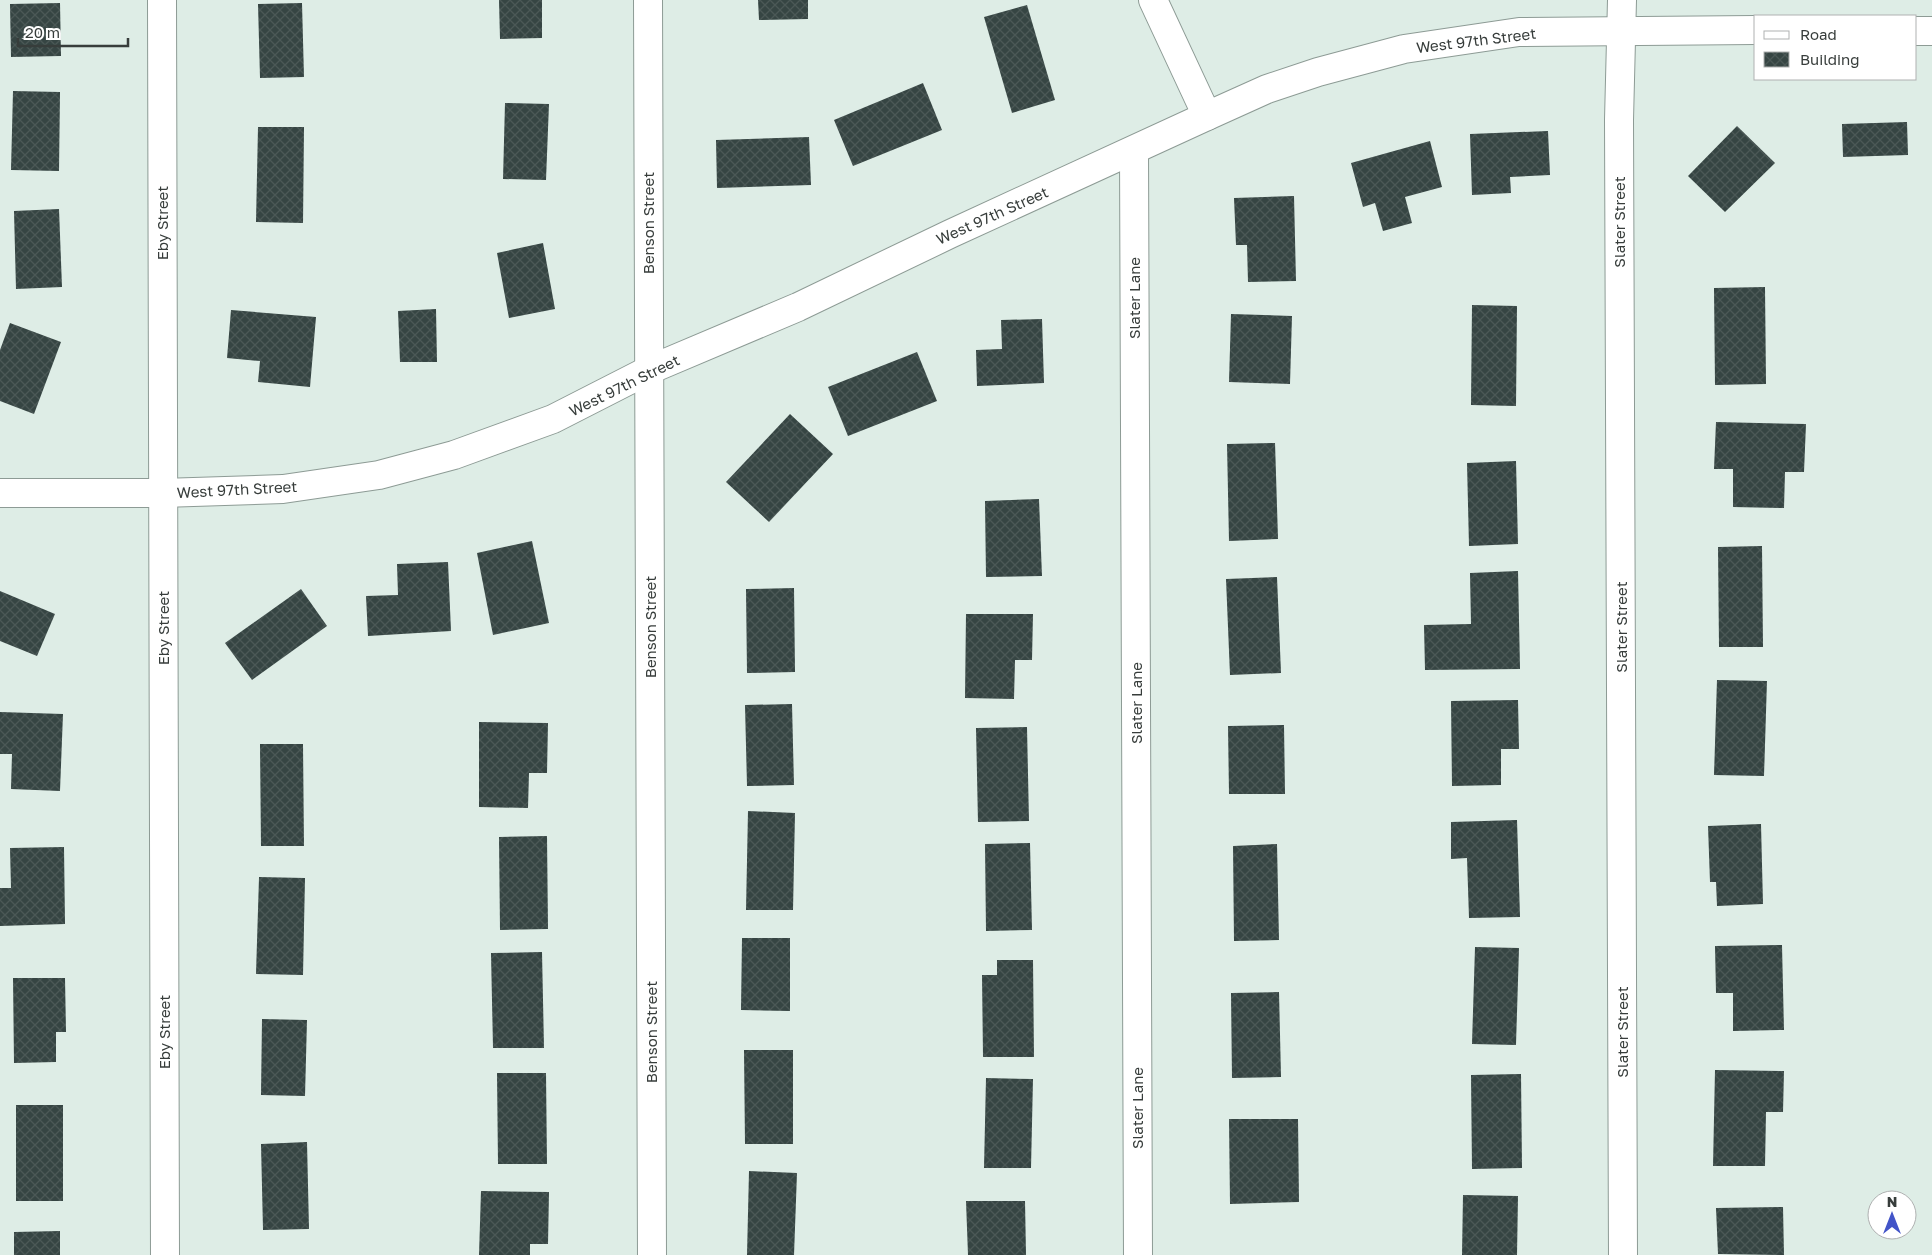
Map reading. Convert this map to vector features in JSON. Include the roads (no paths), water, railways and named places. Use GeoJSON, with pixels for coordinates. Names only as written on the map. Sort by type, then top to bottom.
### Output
{"type":"FeatureCollection","features":[{"type":"Feature","properties":{"kind":"street","name":"Eby Street"},"geometry":{"type":"LineString","coordinates":[[162,0],[164,1255]]}},
{"type":"Feature","properties":{"kind":"street","name":"Benson Street"},"geometry":{"type":"LineString","coordinates":[[648,0],[652,1255]]}},
{"type":"Feature","properties":{"kind":"street"},"geometry":{"type":"LineString","coordinates":[[1153,0],[1207,116]]}},
{"type":"Feature","properties":{"kind":"street","name":"Slater Street"},"geometry":{"type":"LineString","coordinates":[[1622,0],[1619,130],[1623,1255]]}},
{"type":"Feature","properties":{"kind":"street","name":"West 97th Street"},"geometry":{"type":"LineString","coordinates":[[0,493],[162,493],[283,489],[379,476],[454,455],[553,419],[649,370],[798,307],[950,234],[1207,116],[1318,72],[1404,48],[1519,32],[1754,30]]}},
{"type":"Feature","properties":{"kind":"street"},"geometry":{"type":"LineString","coordinates":[[1917,31],[1932,31]]}},
{"type":"Feature","properties":{"kind":"street","name":"Slater Lane"},"geometry":{"type":"LineString","coordinates":[[1134,151],[1138,1255]]}}]}
